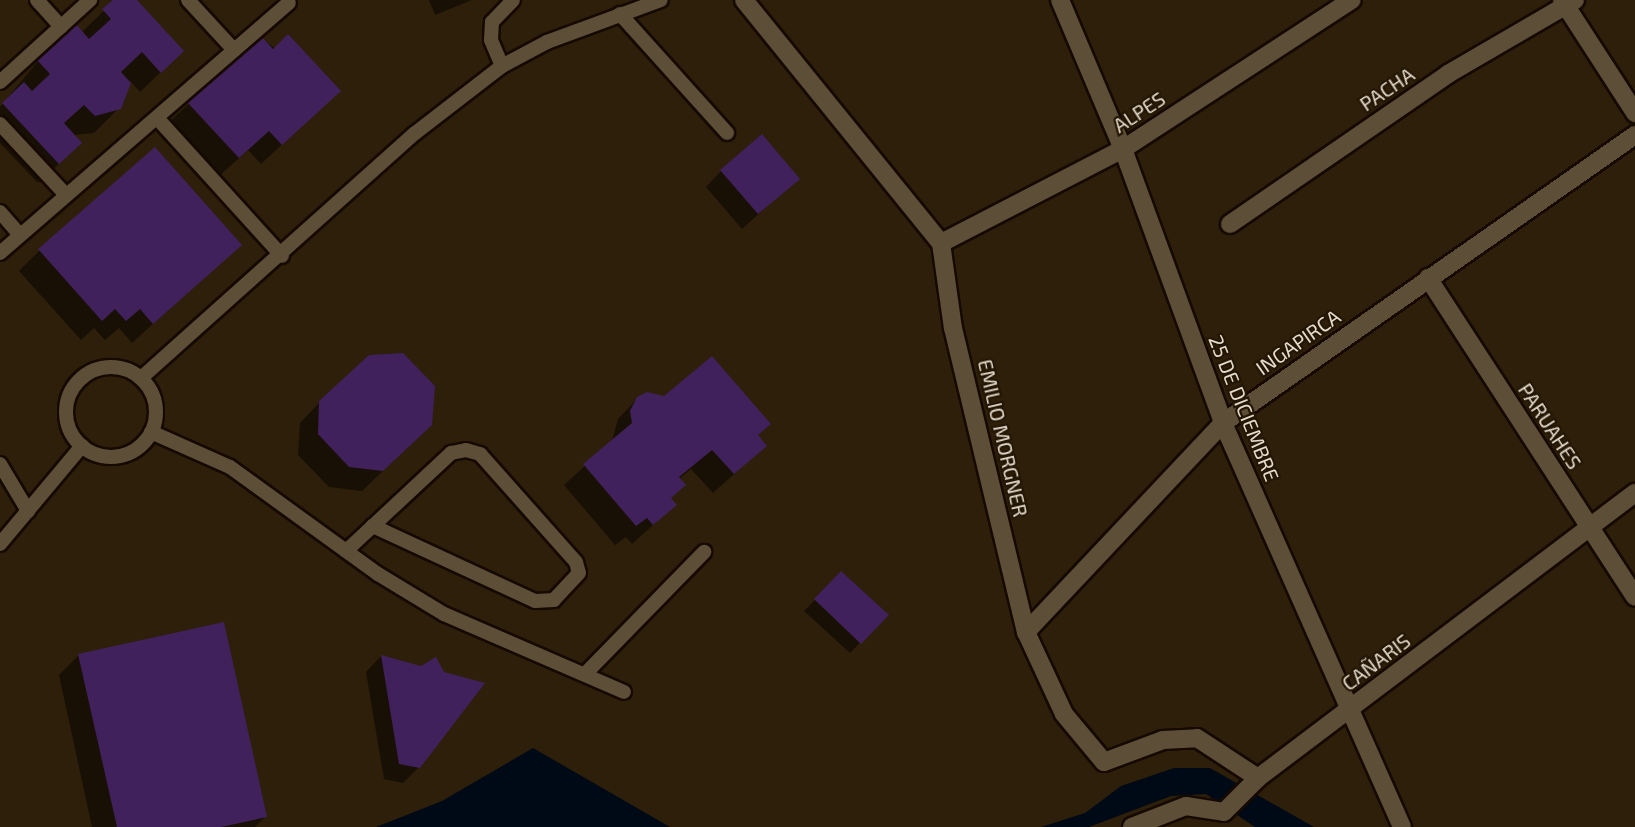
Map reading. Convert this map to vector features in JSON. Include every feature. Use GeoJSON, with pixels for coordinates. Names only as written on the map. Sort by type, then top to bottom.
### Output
{"type":"FeatureCollection","features":[{"type":"Feature","properties":{"kind":"street"},"geometry":{"type":"LineString","coordinates":[[744,0],[940,243]]}},
{"type":"Feature","properties":{"kind":"street","name":"25 DE DICIEMBRE"},"geometry":{"type":"LineString","coordinates":[[1060,0],[1123,149],[1223,423],[1348,710],[1402,827]]}},
{"type":"Feature","properties":{"kind":"street","name":"ALPES"},"geometry":{"type":"LineString","coordinates":[[940,243],[1123,149],[1352,0]]}},
{"type":"Feature","properties":{"kind":"street"},"geometry":{"type":"LineString","coordinates":[[1567,2],[1635,113]]}},
{"type":"Feature","properties":{"kind":"street","name":"PACHA"},"geometry":{"type":"LineString","coordinates":[[1230,224],[1448,74],[1567,2]]}},
{"type":"Feature","properties":{"kind":"street","name":"INGAPIRCA"},"geometry":{"type":"LineString","coordinates":[[1026,632],[1223,423],[1635,135]]}},
{"type":"Feature","properties":{"kind":"street","name":"EMILIO MORGNER"},"geometry":{"type":"LineString","coordinates":[[940,243],[953,328],[1026,632],[1064,714],[1104,762],[1163,740],[1197,738],[1254,781]]}},
{"type":"Feature","properties":{"kind":"street","name":"PARUAHES"},"geometry":{"type":"LineString","coordinates":[[1428,278],[1635,597]]}},
{"type":"Feature","properties":{"kind":"street","name":"CAÑARIS"},"geometry":{"type":"LineString","coordinates":[[1132,827],[1186,806],[1224,812],[1254,781],[1635,493]]}},
{"type":"Feature","properties":{"kind":"lane"},"geometry":{"type":"LineString","coordinates":[[37,0],[61,27]]}},
{"type":"Feature","properties":{"kind":"lane"},"geometry":{"type":"LineString","coordinates":[[0,82],[90,0]]}},
{"type":"Feature","properties":{"kind":"lane"},"geometry":{"type":"LineString","coordinates":[[188,0],[234,50]]}},
{"type":"Feature","properties":{"kind":"lane"},"geometry":{"type":"LineString","coordinates":[[502,66],[491,40],[492,22],[513,0]]}},
{"type":"Feature","properties":{"kind":"lane"},"geometry":{"type":"LineString","coordinates":[[141,378],[282,256],[414,134],[502,66],[547,42],[655,1]]}},
{"type":"Feature","properties":{"kind":"lane"},"geometry":{"type":"LineString","coordinates":[[0,254],[289,3]]}},
{"type":"Feature","properties":{"kind":"lane"},"geometry":{"type":"LineString","coordinates":[[620,14],[727,134]]}},
{"type":"Feature","properties":{"kind":"lane"},"geometry":{"type":"LineString","coordinates":[[157,118],[282,256]]}},
{"type":"Feature","properties":{"kind":"lane"},"geometry":{"type":"LineString","coordinates":[[0,124],[66,195]]}},
{"type":"Feature","properties":{"kind":"lane"},"geometry":{"type":"LineString","coordinates":[[0,212],[20,235]]}},
{"type":"Feature","properties":{"kind":"lane"},"geometry":{"type":"LineString","coordinates":[[108,367],[141,378],[154,398],[151,432],[136,449],[115,456],[82,446],[66,416],[77,383],[108,367]]}},
{"type":"Feature","properties":{"kind":"lane"},"geometry":{"type":"LineString","coordinates":[[151,432],[230,467],[346,551],[444,614],[587,672],[624,692]]}},
{"type":"Feature","properties":{"kind":"lane"},"geometry":{"type":"LineString","coordinates":[[0,544],[82,446]]}},
{"type":"Feature","properties":{"kind":"lane"},"geometry":{"type":"LineString","coordinates":[[346,551],[373,526],[452,453],[466,450],[480,454],[576,562],[579,573],[554,600],[535,601],[373,526]]}},
{"type":"Feature","properties":{"kind":"lane"},"geometry":{"type":"LineString","coordinates":[[0,464],[28,511]]}},
{"type":"Feature","properties":{"kind":"lane"},"geometry":{"type":"LineString","coordinates":[[587,672],[704,552]]}},
{"type":"Feature","properties":{"kind":"shaded area"},"geometry":{"type":"Polygon","coordinates":[[[533,748],[670,827],[376,827],[442,801],[533,748]]]}},
{"type":"Feature","properties":{"kind":"shaded area"},"geometry":{"type":"Polygon","coordinates":[[[1174,768],[1210,768],[1314,827],[1255,827],[1206,794],[1171,796],[1089,827],[1041,827],[1085,813],[1121,786],[1174,768]]]}},
{"type":"Feature","properties":{"kind":"building"},"geometry":{"type":"Polygon","coordinates":[[[113,0],[137,0],[184,51],[161,73],[142,52],[121,72],[131,83],[121,109],[95,116],[84,105],[64,123],[82,143],[59,164],[2,103],[24,82],[32,91],[50,74],[37,60],[76,24],[89,39],[111,19],[102,9],[113,0]]]}},
{"type":"Feature","properties":{"kind":"building"},"geometry":{"type":"Polygon","coordinates":[[[288,34],[341,91],[282,145],[269,131],[239,158],[187,102],[260,35],[273,49],[288,34]]]}},
{"type":"Feature","properties":{"kind":"building"},"geometry":{"type":"Polygon","coordinates":[[[762,134],[800,179],[758,214],[720,170],[762,134]]]}},
{"type":"Feature","properties":{"kind":"building"},"geometry":{"type":"Polygon","coordinates":[[[155,147],[242,245],[153,324],[140,309],[126,321],[115,309],[102,321],[38,249],[155,147]]]}},
{"type":"Feature","properties":{"kind":"building"},"geometry":{"type":"Polygon","coordinates":[[[403,353],[435,386],[432,425],[383,471],[349,467],[318,434],[319,401],[369,355],[403,353]]]}},
{"type":"Feature","properties":{"kind":"building"},"geometry":{"type":"Polygon","coordinates":[[[712,356],[771,424],[758,435],[767,446],[734,474],[712,450],[679,477],[686,485],[671,498],[677,505],[653,525],[647,518],[636,526],[583,464],[632,423],[630,411],[637,397],[647,392],[664,396],[712,356]]]}},
{"type":"Feature","properties":{"kind":"building"},"geometry":{"type":"Polygon","coordinates":[[[841,571],[889,615],[861,644],[814,599],[841,571]]]}},
{"type":"Feature","properties":{"kind":"building"},"geometry":{"type":"Polygon","coordinates":[[[224,622],[267,817],[221,827],[117,827],[78,654],[224,622]]]}},
{"type":"Feature","properties":{"kind":"building"},"geometry":{"type":"Polygon","coordinates":[[[381,655],[421,666],[436,657],[444,672],[485,683],[420,768],[399,764],[381,655]]]}}]}
